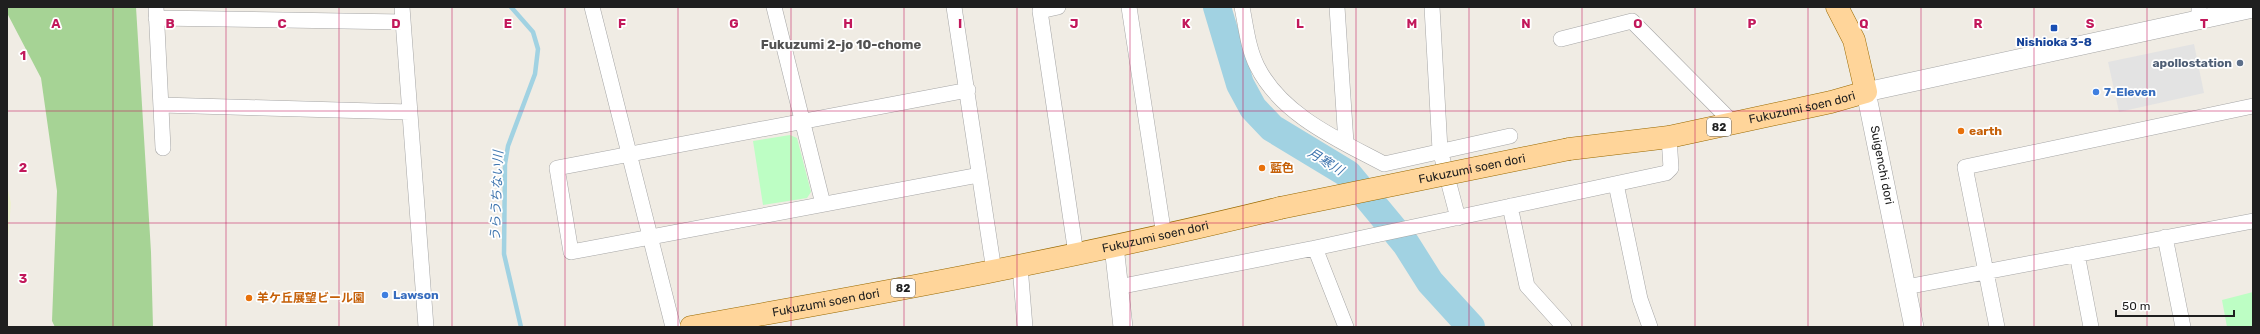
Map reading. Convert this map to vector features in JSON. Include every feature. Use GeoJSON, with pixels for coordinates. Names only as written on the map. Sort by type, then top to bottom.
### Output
{"type":"FeatureCollection","features":[{"type":"Feature","properties":{"kind":"main road","name":"Suigenchi dori"},"geometry":{"type":"LineString","coordinates":[[1837,7],[1854,40],[1866,92]]}},
{"type":"Feature","properties":{"kind":"main road","name":"Fukuzumi soen dori"},"geometry":{"type":"LineString","coordinates":[[691,327],[1020,266],[1164,236],[1280,208],[1569,149],[1669,137],[1734,124],[1831,102],[1866,92]]}},
{"type":"Feature","properties":{"kind":"street"},"geometry":{"type":"LineString","coordinates":[[592,7],[631,154],[673,327]]}},
{"type":"Feature","properties":{"kind":"street"},"geometry":{"type":"LineString","coordinates":[[774,7],[822,204]]}},
{"type":"Feature","properties":{"kind":"street"},"geometry":{"type":"LineString","coordinates":[[954,7],[968,90],[994,271]]}},
{"type":"Feature","properties":{"kind":"street"},"geometry":{"type":"LineString","coordinates":[[1058,7],[1040,11],[1076,254]]}},
{"type":"Feature","properties":{"kind":"street"},"geometry":{"type":"LineString","coordinates":[[1129,7],[1164,236]]}},
{"type":"Feature","properties":{"kind":"street"},"geometry":{"type":"LineString","coordinates":[[1242,7],[1248,41],[1257,67],[1275,94],[1315,126],[1384,164],[1440,150],[1510,136]]}},
{"type":"Feature","properties":{"kind":"street"},"geometry":{"type":"LineString","coordinates":[[1337,7],[1346,143]]}},
{"type":"Feature","properties":{"kind":"street"},"geometry":{"type":"LineString","coordinates":[[1432,7],[1440,150],[1458,218]]}},
{"type":"Feature","properties":{"kind":"street","name":"Fukuzumi soen dori"},"geometry":{"type":"LineString","coordinates":[[1866,92],[2199,13],[2253,8]]}},
{"type":"Feature","properties":{"kind":"street"},"geometry":{"type":"LineString","coordinates":[[163,148],[156,12],[403,14],[426,327]]}},
{"type":"Feature","properties":{"kind":"street"},"geometry":{"type":"LineString","coordinates":[[1561,40],[1632,21],[1734,124]]}},
{"type":"Feature","properties":{"kind":"street"},"geometry":{"type":"LineString","coordinates":[[968,90],[802,120],[557,168],[571,252],[979,175]]}},
{"type":"Feature","properties":{"kind":"street","name":"Suigenchi dori"},"geometry":{"type":"LineString","coordinates":[[1866,92],[1914,327]]}},
{"type":"Feature","properties":{"kind":"street"},"geometry":{"type":"LineString","coordinates":[[161,105],[409,112]]}},
{"type":"Feature","properties":{"kind":"street"},"geometry":{"type":"LineString","coordinates":[[1997,327],[1965,167],[2253,106]]}},
{"type":"Feature","properties":{"kind":"street"},"geometry":{"type":"LineString","coordinates":[[1118,287],[1373,236],[1669,172],[1669,137]]}},
{"type":"Feature","properties":{"kind":"street"},"geometry":{"type":"LineString","coordinates":[[1616,184],[1640,299],[1650,327]]}},
{"type":"Feature","properties":{"kind":"street"},"geometry":{"type":"LineString","coordinates":[[1510,206],[1527,286],[1564,327]]}},
{"type":"Feature","properties":{"kind":"street"},"geometry":{"type":"LineString","coordinates":[[1906,287],[2253,220]]}},
{"type":"Feature","properties":{"kind":"street"},"geometry":{"type":"LineString","coordinates":[[2165,237],[2183,327]]}},
{"type":"Feature","properties":{"kind":"street"},"geometry":{"type":"LineString","coordinates":[[1114,246],[1123,327]]}},
{"type":"Feature","properties":{"kind":"street"},"geometry":{"type":"LineString","coordinates":[[1315,248],[1346,327]]}},
{"type":"Feature","properties":{"kind":"street"},"geometry":{"type":"LineString","coordinates":[[2077,254],[2091,327]]}},
{"type":"Feature","properties":{"kind":"street"},"geometry":{"type":"LineString","coordinates":[[1020,266],[1025,327]]}},
{"type":"Feature","properties":{"kind":"green space"},"geometry":{"type":"Polygon","coordinates":[[[7,7],[136,7],[151,252],[153,327],[55,327],[52,321],[57,191],[41,78],[7,13],[7,7]]]}},
{"type":"Feature","properties":{"kind":"green space"},"geometry":{"type":"Polygon","coordinates":[[[790,135],[797,138],[811,192],[807,198],[763,205],[753,141],[790,135]]]}},
{"type":"Feature","properties":{"kind":"green space"},"geometry":{"type":"Polygon","coordinates":[[[7,186],[11,203],[7,251],[7,186]]]}},
{"type":"Feature","properties":{"kind":"green space"},"geometry":{"type":"Polygon","coordinates":[[[2253,292],[2253,327],[2227,327],[2222,300],[2253,292]]]}},
{"type":"Feature","properties":{"kind":"shaded area"},"geometry":{"type":"Polygon","coordinates":[[[2194,44],[2204,93],[2119,112],[2108,62],[2194,44]]]}},
{"type":"Feature","properties":{"kind":"waterway","name":"うらうちない川"},"geometry":{"type":"LineString","coordinates":[[511,7],[533,32],[538,49],[535,74],[508,146],[505,164],[504,254],[521,327]]}},
{"type":"Feature","properties":{"kind":"waterway","name":"月寒川"},"geometry":{"type":"LineString","coordinates":[[1217,7],[1240,84],[1253,108],[1272,128],[1348,174],[1406,244],[1430,282],[1471,327]]}},
{"type":"Feature","properties":{"kind":"place","name":"Nishioka 3-8"},"geometry":{"type":"Point","coordinates":[2054,28]}},
{"type":"Feature","properties":{"kind":"place","name":"apollostation"},"geometry":{"type":"Point","coordinates":[2240,63]}},
{"type":"Feature","properties":{"kind":"place","name":"7-Eleven"},"geometry":{"type":"Point","coordinates":[2096,92]}},
{"type":"Feature","properties":{"kind":"place","name":"earth"},"geometry":{"type":"Point","coordinates":[1961,131]}},
{"type":"Feature","properties":{"kind":"place","name":"藍色"},"geometry":{"type":"Point","coordinates":[1262,168]}},
{"type":"Feature","properties":{"kind":"place","name":"Lawson"},"geometry":{"type":"Point","coordinates":[385,295]}},
{"type":"Feature","properties":{"kind":"place","name":"羊ケ丘展望ビール園"},"geometry":{"type":"Point","coordinates":[249,298]}},
{"type":"Feature","properties":{"kind":"district","name":"Fukuzumi 2-jo 10-chome"},"geometry":{"type":"Point","coordinates":[841,44]}}]}
